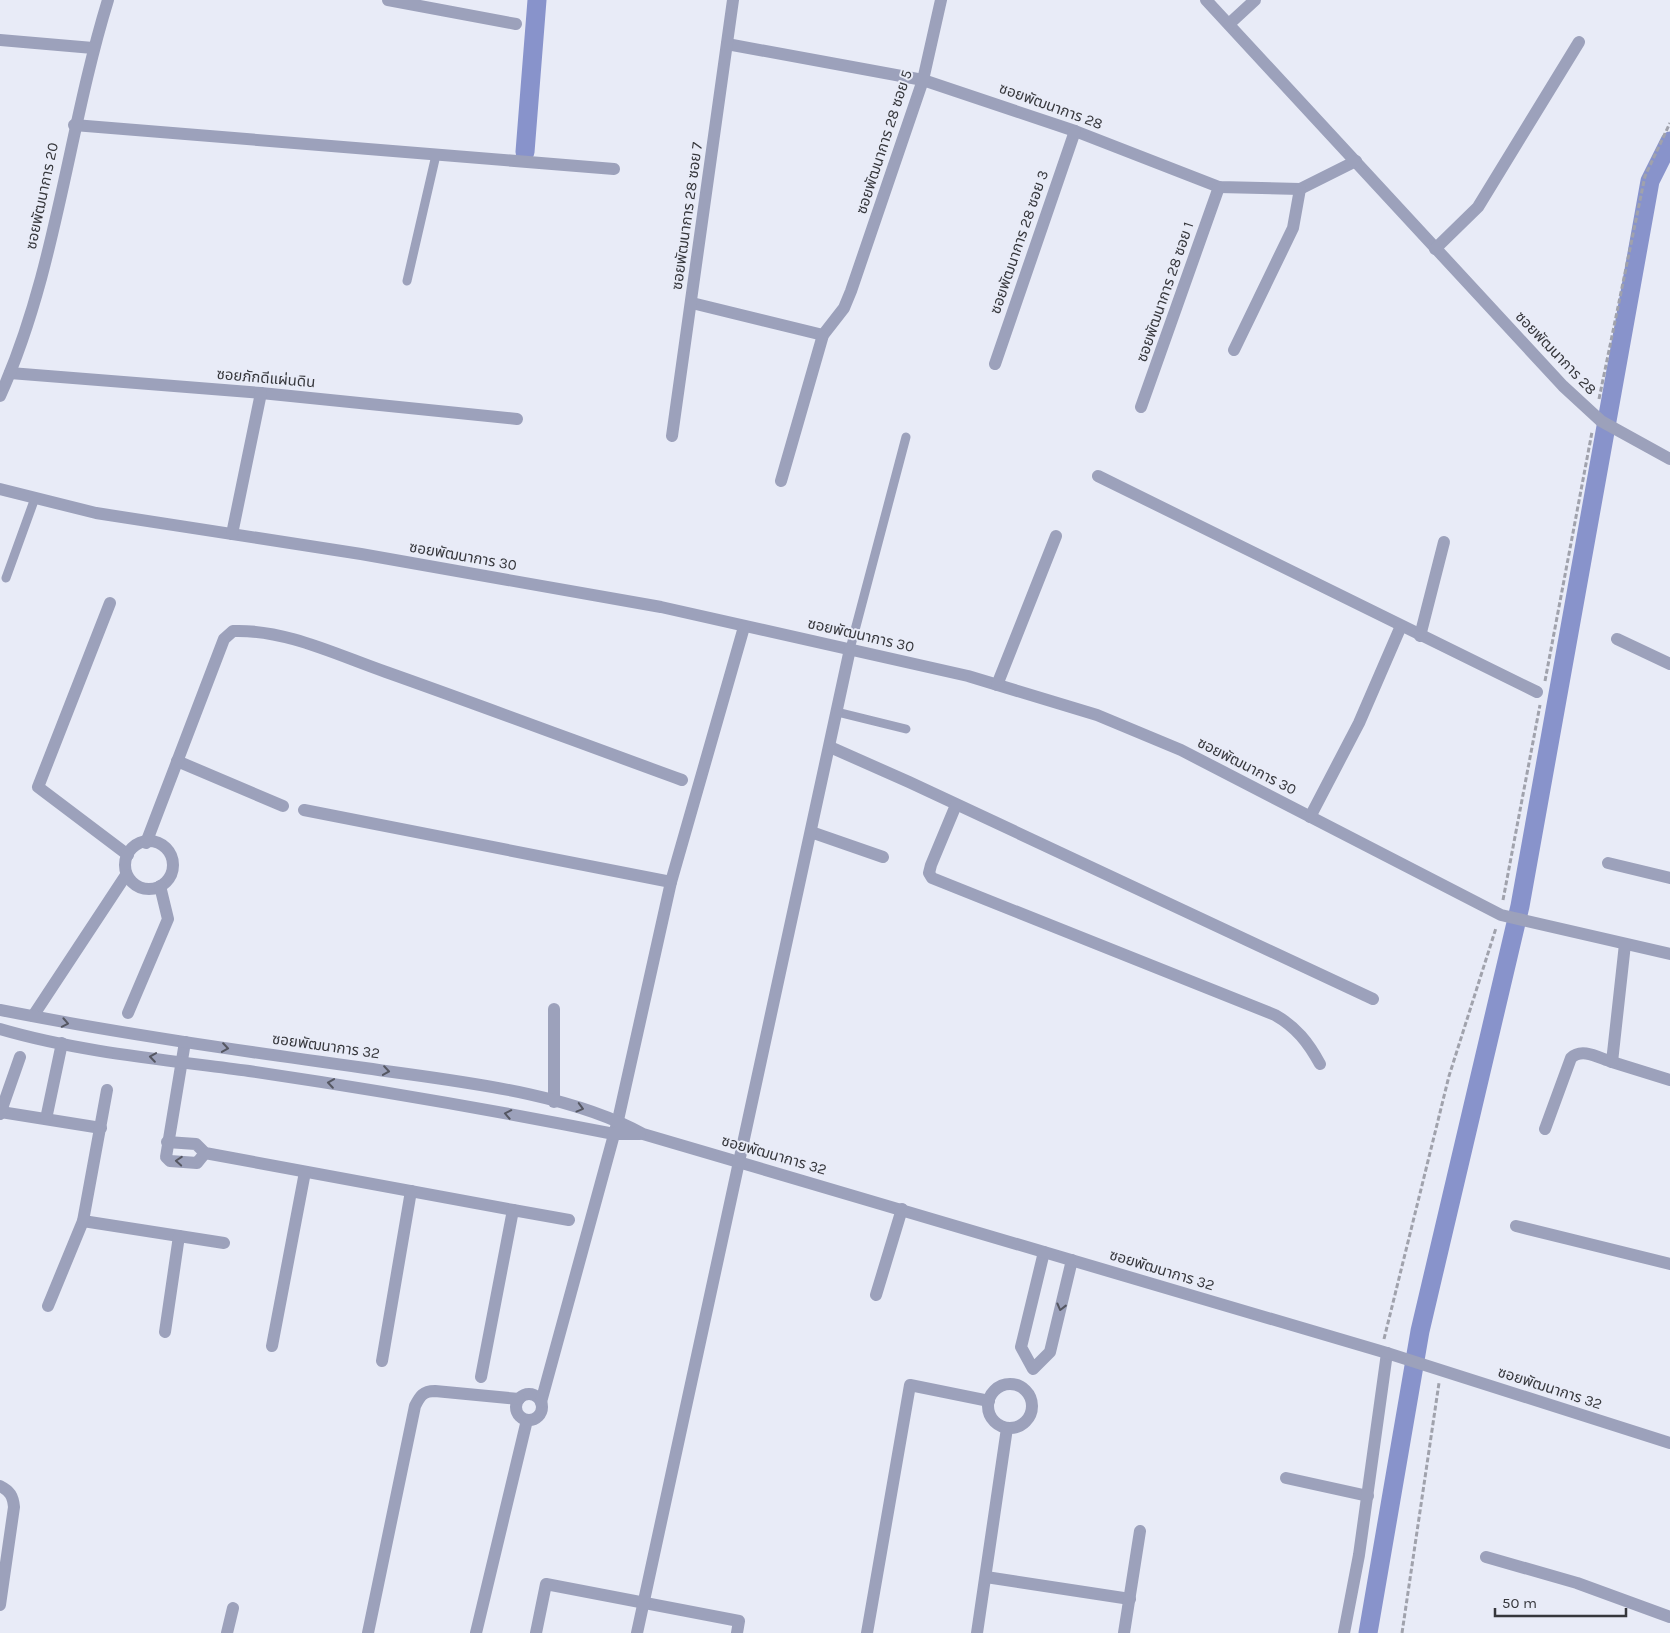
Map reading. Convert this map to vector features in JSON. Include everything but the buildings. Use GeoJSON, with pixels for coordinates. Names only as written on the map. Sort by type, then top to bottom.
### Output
{"type":"FeatureCollection","features":[{"type":"Feature","properties":{"kind":"street","name":"ซอยพัฒนาการ 20"},"geometry":{"type":"LineString","coordinates":[[0,396],[28,327],[74,125],[93,48],[108,0]]}},
{"type":"Feature","properties":{"kind":"street"},"geometry":{"type":"LineString","coordinates":[[388,0],[516,24]]}},
{"type":"Feature","properties":{"kind":"street","name":"ซอยพัฒนาการ 28 ซอย 7"},"geometry":{"type":"LineString","coordinates":[[672,436],[733,0]]}},
{"type":"Feature","properties":{"kind":"street","name":"ซอยพัฒนาการ 28 ซอย 5"},"geometry":{"type":"LineString","coordinates":[[823,335],[844,308],[851,291],[923,80],[941,0]]}},
{"type":"Feature","properties":{"kind":"street","name":"ซอยพัฒนาการ 28"},"geometry":{"type":"LineString","coordinates":[[1206,0],[1563,386],[1598,418],[1629,438],[1670,459]]}},
{"type":"Feature","properties":{"kind":"street"},"geometry":{"type":"LineString","coordinates":[[1229,24],[1255,0]]}},
{"type":"Feature","properties":{"kind":"street"},"geometry":{"type":"LineString","coordinates":[[0,40],[93,48]]}},
{"type":"Feature","properties":{"kind":"street"},"geometry":{"type":"LineString","coordinates":[[1435,249],[1478,207],[1579,42]]}},
{"type":"Feature","properties":{"kind":"street","name":"ซอยพัฒนาการ 28"},"geometry":{"type":"LineString","coordinates":[[727,44],[923,80],[1075,131],[1219,187],[1300,189],[1356,161]]}},
{"type":"Feature","properties":{"kind":"street"},"geometry":{"type":"LineString","coordinates":[[74,125],[614,169]]}},
{"type":"Feature","properties":{"kind":"street","name":"ซอยพัฒนาการ 28 ซอย 3"},"geometry":{"type":"LineString","coordinates":[[995,364],[1075,131]]}},
{"type":"Feature","properties":{"kind":"street","name":"ซอยพัฒนาการ 28 ซอย 1"},"geometry":{"type":"LineString","coordinates":[[1141,407],[1219,187]]}},
{"type":"Feature","properties":{"kind":"street"},"geometry":{"type":"LineString","coordinates":[[1234,350],[1293,228],[1300,189]]}},
{"type":"Feature","properties":{"kind":"street"},"geometry":{"type":"LineString","coordinates":[[692,303],[823,335],[781,481]]}},
{"type":"Feature","properties":{"kind":"street","name":"ซอยภักดีแผ่นดิน"},"geometry":{"type":"LineString","coordinates":[[10,373],[261,393],[517,419]]}},
{"type":"Feature","properties":{"kind":"street"},"geometry":{"type":"LineString","coordinates":[[232,534],[261,393]]}},
{"type":"Feature","properties":{"kind":"street"},"geometry":{"type":"LineString","coordinates":[[1098,476],[1540,694]]}},
{"type":"Feature","properties":{"kind":"street","name":"ซอยพัฒนาการ 30"},"geometry":{"type":"LineString","coordinates":[[0,489],[96,512],[661,607],[744,627],[850,649],[997,685],[1097,715],[1181,750],[1500,915],[1670,954]]}},
{"type":"Feature","properties":{"kind":"street"},"geometry":{"type":"LineString","coordinates":[[997,685],[1056,536]]}},
{"type":"Feature","properties":{"kind":"street"},"geometry":{"type":"LineString","coordinates":[[1420,636],[1444,542]]}},
{"type":"Feature","properties":{"kind":"street"},"geometry":{"type":"LineString","coordinates":[[110,603],[38,788],[128,855]]}},
{"type":"Feature","properties":{"kind":"street"},"geometry":{"type":"LineString","coordinates":[[1310,817],[1359,723],[1400,626]]}},
{"type":"Feature","properties":{"kind":"street"},"geometry":{"type":"LineString","coordinates":[[527,1420],[539,1416],[541,1402],[618,1120],[671,882],[744,627]]}},
{"type":"Feature","properties":{"kind":"street"},"geometry":{"type":"LineString","coordinates":[[146,843],[224,639],[233,631],[253,630],[296,640],[682,780]]}},
{"type":"Feature","properties":{"kind":"street"},"geometry":{"type":"LineString","coordinates":[[1616,639],[1670,664]]}},
{"type":"Feature","properties":{"kind":"street"},"geometry":{"type":"LineString","coordinates":[[637,1633],[850,649]]}},
{"type":"Feature","properties":{"kind":"street"},"geometry":{"type":"LineString","coordinates":[[830,747],[1374,999]]}},
{"type":"Feature","properties":{"kind":"street"},"geometry":{"type":"LineString","coordinates":[[177,761],[283,806]]}},
{"type":"Feature","properties":{"kind":"street"},"geometry":{"type":"LineString","coordinates":[[956,805],[931,865],[929,873],[932,878],[1275,1014],[1292,1024],[1309,1044],[1320,1064]]}},
{"type":"Feature","properties":{"kind":"street"},"geometry":{"type":"LineString","coordinates":[[304,810],[671,882]]}},
{"type":"Feature","properties":{"kind":"street"},"geometry":{"type":"LineString","coordinates":[[811,832],[883,857]]}},
{"type":"Feature","properties":{"kind":"street"},"geometry":{"type":"LineString","coordinates":[[146,843],[164,846],[173,857],[173,871],[160,886],[151,889],[140,886],[126,875],[124,868],[128,855],[139,844],[146,843]]}},
{"type":"Feature","properties":{"kind":"street"},"geometry":{"type":"LineString","coordinates":[[1608,863],[1670,878]]}},
{"type":"Feature","properties":{"kind":"street"},"geometry":{"type":"LineString","coordinates":[[33,1016],[126,875]]}},
{"type":"Feature","properties":{"kind":"street"},"geometry":{"type":"LineString","coordinates":[[128,1013],[168,919],[160,886]]}},
{"type":"Feature","properties":{"kind":"street"},"geometry":{"type":"LineString","coordinates":[[1612,1062],[1625,944]]}},
{"type":"Feature","properties":{"kind":"street"},"geometry":{"type":"LineString","coordinates":[[554,1009],[554,1102]]}},
{"type":"Feature","properties":{"kind":"street","name":"ซอยพัฒนาการ 32"},"geometry":{"type":"LineString","coordinates":[[0,1010],[185,1042],[505,1090],[554,1102],[618,1120],[643,1134],[1426,1365],[1670,1444]]}},
{"type":"Feature","properties":{"kind":"street","name":"ซอยพัฒนาการ 32"},"geometry":{"type":"LineString","coordinates":[[0,1029],[62,1043],[410,1095],[614,1134],[643,1134]]}},
{"type":"Feature","properties":{"kind":"street"},"geometry":{"type":"LineString","coordinates":[[185,1042],[166,1156],[170,1160],[197,1163],[204,1153]]}},
{"type":"Feature","properties":{"kind":"street"},"geometry":{"type":"LineString","coordinates":[[46,1119],[62,1043]]}},
{"type":"Feature","properties":{"kind":"street"},"geometry":{"type":"LineString","coordinates":[[1545,1129],[1571,1058],[1575,1054],[1582,1052],[1670,1080]]}},
{"type":"Feature","properties":{"kind":"street"},"geometry":{"type":"LineString","coordinates":[[20,1057],[0,1113],[101,1128]]}},
{"type":"Feature","properties":{"kind":"street"},"geometry":{"type":"LineString","coordinates":[[410,1095],[412,1075]]}},
{"type":"Feature","properties":{"kind":"street"},"geometry":{"type":"LineString","coordinates":[[48,1306],[84,1221],[107,1090]]}},
{"type":"Feature","properties":{"kind":"street"},"geometry":{"type":"LineString","coordinates":[[167,1142],[196,1144],[204,1153],[568,1220]]}},
{"type":"Feature","properties":{"kind":"street"},"geometry":{"type":"LineString","coordinates":[[272,1346],[306,1172]]}},
{"type":"Feature","properties":{"kind":"street"},"geometry":{"type":"LineString","coordinates":[[382,1361],[411,1191]]}},
{"type":"Feature","properties":{"kind":"street"},"geometry":{"type":"LineString","coordinates":[[876,1295],[902,1209]]}},
{"type":"Feature","properties":{"kind":"street"},"geometry":{"type":"LineString","coordinates":[[481,1377],[513,1210]]}},
{"type":"Feature","properties":{"kind":"street"},"geometry":{"type":"LineString","coordinates":[[84,1221],[224,1243]]}},
{"type":"Feature","properties":{"kind":"street"},"geometry":{"type":"LineString","coordinates":[[1516,1226],[1670,1264]]}},
{"type":"Feature","properties":{"kind":"street"},"geometry":{"type":"LineString","coordinates":[[165,1332],[179,1236]]}},
{"type":"Feature","properties":{"kind":"street"},"geometry":{"type":"LineString","coordinates":[[1033,1369],[1021,1346],[1044,1252]]}},
{"type":"Feature","properties":{"kind":"street"},"geometry":{"type":"LineString","coordinates":[[1023,1389],[1033,1369],[1050,1352],[1072,1260]]}},
{"type":"Feature","properties":{"kind":"street"},"geometry":{"type":"LineString","coordinates":[[1344,1633],[1368,1496],[1388,1354]]}},
{"type":"Feature","properties":{"kind":"street"},"geometry":{"type":"LineString","coordinates":[[867,1633],[910,1385],[989,1401]]}},
{"type":"Feature","properties":{"kind":"street"},"geometry":{"type":"LineString","coordinates":[[1017,1385],[1023,1389],[1031,1400],[1031,1414],[1021,1425],[1007,1428],[995,1421],[989,1408],[989,1401],[992,1394],[1003,1386],[1017,1385]]}},
{"type":"Feature","properties":{"kind":"street"},"geometry":{"type":"LineString","coordinates":[[368,1633],[414,1406],[420,1396],[425,1391],[519,1399],[531,1394],[538,1397],[541,1402]]}},
{"type":"Feature","properties":{"kind":"street"},"geometry":{"type":"LineString","coordinates":[[519,1399],[517,1412],[527,1420]]}},
{"type":"Feature","properties":{"kind":"street"},"geometry":{"type":"LineString","coordinates":[[476,1633],[527,1420]]}},
{"type":"Feature","properties":{"kind":"street"},"geometry":{"type":"LineString","coordinates":[[977,1633],[1007,1428]]}},
{"type":"Feature","properties":{"kind":"street"},"geometry":{"type":"LineString","coordinates":[[1286,1478],[1368,1496]]}},
{"type":"Feature","properties":{"kind":"street"},"geometry":{"type":"LineString","coordinates":[[0,1486],[10,1491],[14,1497],[0,1606]]}},
{"type":"Feature","properties":{"kind":"street"},"geometry":{"type":"LineString","coordinates":[[1124,1633],[1140,1531]]}},
{"type":"Feature","properties":{"kind":"street"},"geometry":{"type":"LineString","coordinates":[[1486,1557],[1577,1583],[1670,1616]]}},
{"type":"Feature","properties":{"kind":"street"},"geometry":{"type":"LineString","coordinates":[[986,1576],[1130,1599]]}},
{"type":"Feature","properties":{"kind":"street"},"geometry":{"type":"LineString","coordinates":[[536,1633],[546,1584],[739,1621],[737,1633]]}},
{"type":"Feature","properties":{"kind":"street"},"geometry":{"type":"LineString","coordinates":[[227,1633],[233,1608]]}},
{"type":"Feature","properties":{"kind":"lane"},"geometry":{"type":"LineString","coordinates":[[407,281],[436,154]]}},
{"type":"Feature","properties":{"kind":"lane"},"geometry":{"type":"LineString","coordinates":[[850,649],[906,437]]}},
{"type":"Feature","properties":{"kind":"lane"},"geometry":{"type":"LineString","coordinates":[[6,578],[34,498]]}},
{"type":"Feature","properties":{"kind":"lane"},"geometry":{"type":"LineString","coordinates":[[837,712],[906,729]]}},
{"type":"Feature","properties":{"kind":"path"},"geometry":{"type":"LineString","coordinates":[[1388,1354],[1449,1076],[1500,915],[1540,694],[1598,418],[1645,176],[1670,123]]}},
{"type":"Feature","properties":{"kind":"path"},"geometry":{"type":"LineString","coordinates":[[1402,1633],[1441,1370]]}},
{"type":"Feature","properties":{"kind":"waterway"},"geometry":{"type":"LineString","coordinates":[[525,152],[537,0]]}},
{"type":"Feature","properties":{"kind":"waterway"},"geometry":{"type":"LineString","coordinates":[[1368,1633],[1420,1331],[1520,906],[1650,181],[1670,141]]}}]}
